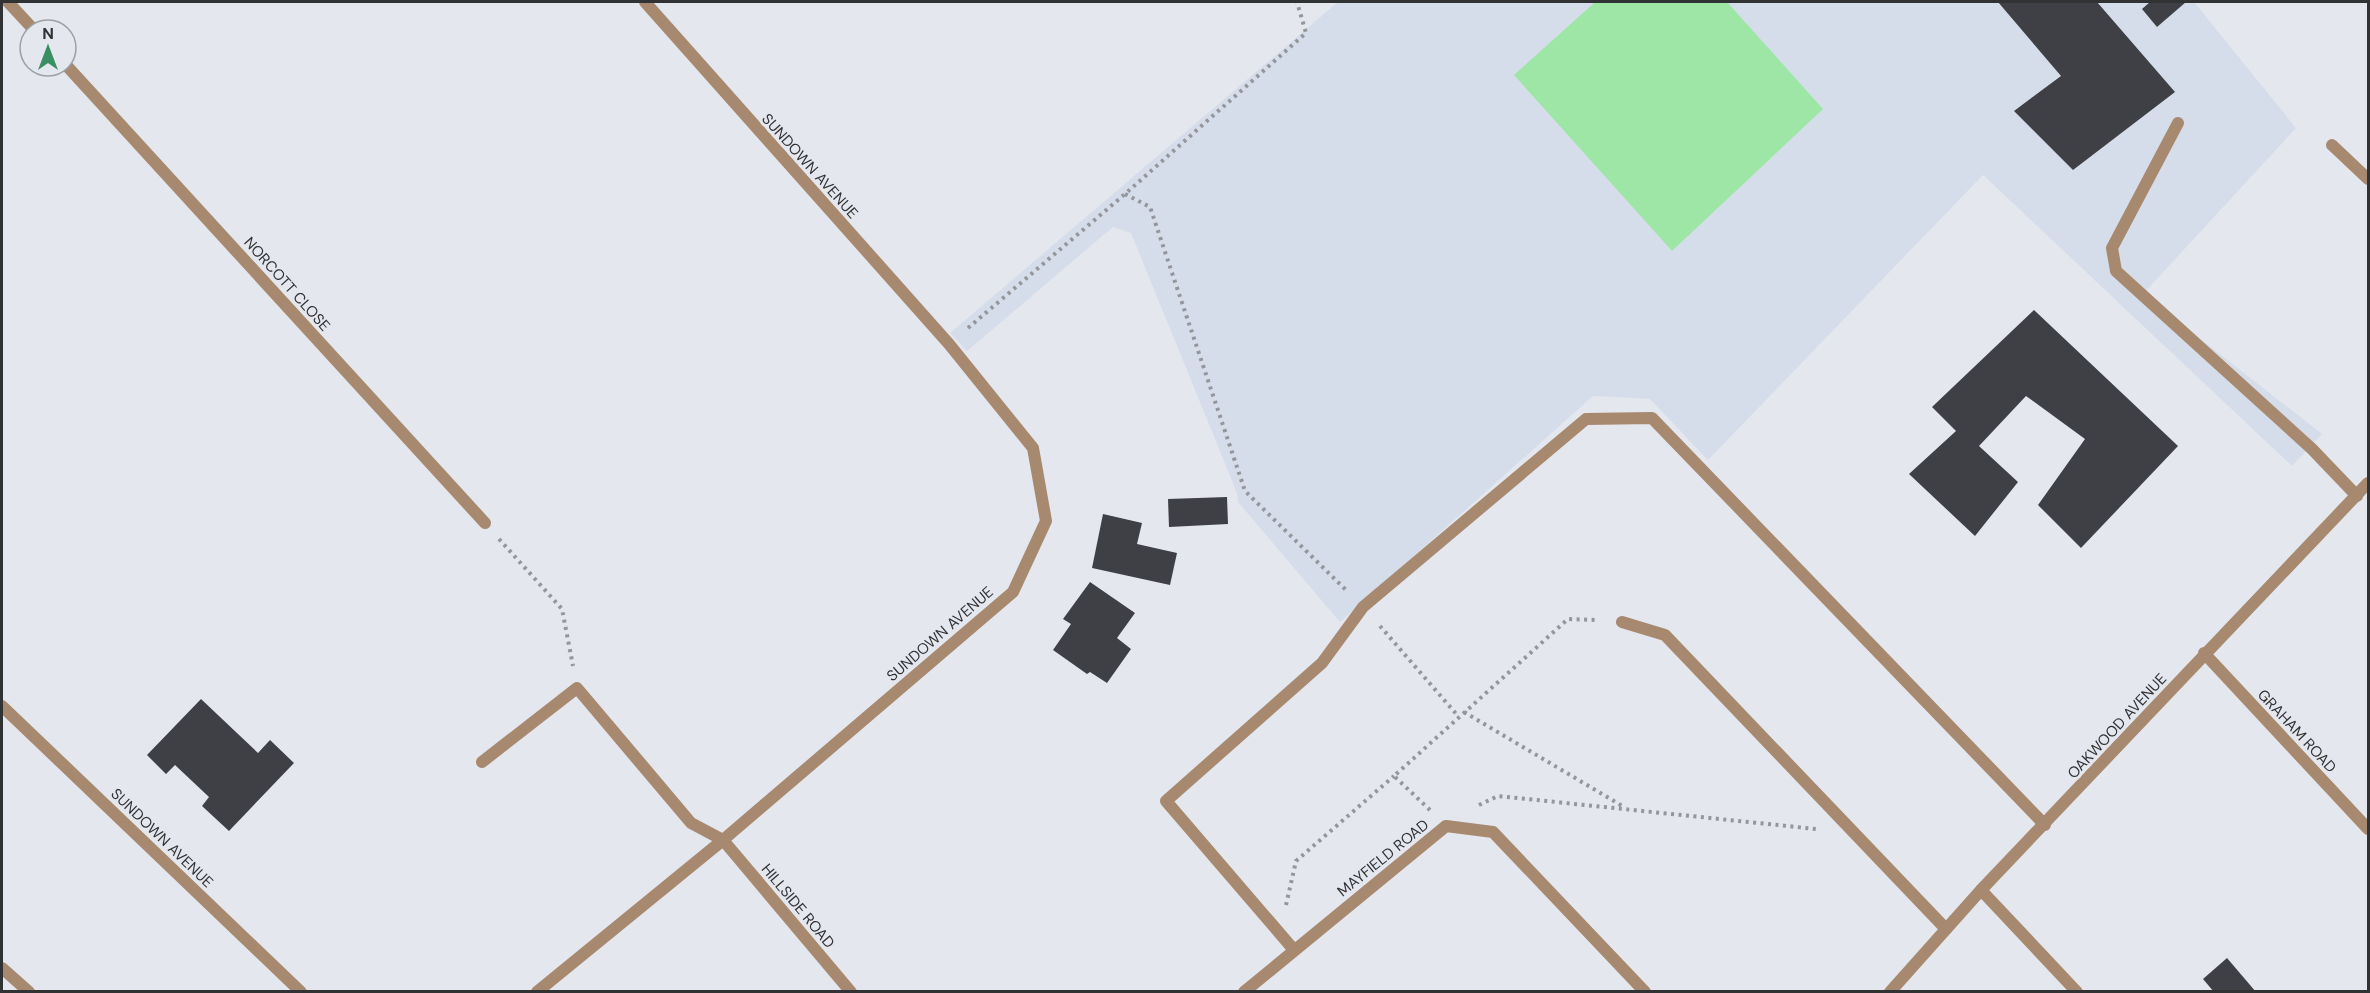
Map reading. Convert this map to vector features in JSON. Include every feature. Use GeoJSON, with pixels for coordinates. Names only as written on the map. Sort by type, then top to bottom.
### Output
{"type":"FeatureCollection","features":[{"type":"Feature","properties":{"kind":"street"},"geometry":{"type":"LineString","coordinates":[[8,2],[23,18]]}},
{"type":"Feature","properties":{"kind":"street","name":"SUNDOWN AVENUE"},"geometry":{"type":"LineString","coordinates":[[537,992],[723,840],[1013,592],[1046,521],[1033,448],[948,344],[645,2]]}},
{"type":"Feature","properties":{"kind":"street","name":"NORCOTT CLOSE"},"geometry":{"type":"LineString","coordinates":[[78,78],[485,523]]}},
{"type":"Feature","properties":{"kind":"street"},"geometry":{"type":"LineString","coordinates":[[2178,123],[2112,248],[2116,271],[2312,449],[2357,496]]}},
{"type":"Feature","properties":{"kind":"street"},"geometry":{"type":"LineString","coordinates":[[2332,145],[2368,179]]}},
{"type":"Feature","properties":{"kind":"street"},"geometry":{"type":"LineString","coordinates":[[1294,950],[1269,925],[1166,801],[1322,663],[1363,607],[1586,418],[1652,418],[2045,825]]}},
{"type":"Feature","properties":{"kind":"street","name":"OAKWOOD AVENUE"},"geometry":{"type":"LineString","coordinates":[[1890,992],[1981,890],[2368,483]]}},
{"type":"Feature","properties":{"kind":"street"},"geometry":{"type":"LineString","coordinates":[[1622,622],[1665,635],[1946,929]]}},
{"type":"Feature","properties":{"kind":"street","name":"GRAHAM ROAD"},"geometry":{"type":"LineString","coordinates":[[2204,653],[2368,829]]}},
{"type":"Feature","properties":{"kind":"street"},"geometry":{"type":"LineString","coordinates":[[482,762],[577,688],[692,823],[723,840]]}},
{"type":"Feature","properties":{"kind":"street","name":"SUNDOWN AVENUE"},"geometry":{"type":"LineString","coordinates":[[2,706],[302,992]]}},
{"type":"Feature","properties":{"kind":"street","name":"MAYFIELD ROAD"},"geometry":{"type":"LineString","coordinates":[[1244,992],[1446,826],[1492,832],[1645,992]]}},
{"type":"Feature","properties":{"kind":"street","name":"HILLSIDE ROAD"},"geometry":{"type":"LineString","coordinates":[[723,840],[851,992]]}},
{"type":"Feature","properties":{"kind":"street"},"geometry":{"type":"LineString","coordinates":[[1981,890],[2077,992]]}},
{"type":"Feature","properties":{"kind":"street"},"geometry":{"type":"LineString","coordinates":[[2,968],[28,992]]}},
{"type":"Feature","properties":{"kind":"path"},"geometry":{"type":"LineString","coordinates":[[948,344],[1125,194],[1306,33],[1297,2]]}},
{"type":"Feature","properties":{"kind":"path"},"geometry":{"type":"LineString","coordinates":[[1125,194],[1150,207],[1245,491],[1363,607],[1458,716]]}},
{"type":"Feature","properties":{"kind":"path"},"geometry":{"type":"LineString","coordinates":[[485,523],[562,609],[577,688]]}},
{"type":"Feature","properties":{"kind":"path"},"geometry":{"type":"LineString","coordinates":[[1269,925],[1284,914],[1296,861],[1568,619],[1622,622]]}},
{"type":"Feature","properties":{"kind":"path"},"geometry":{"type":"LineString","coordinates":[[1464,712],[1627,809]]}},
{"type":"Feature","properties":{"kind":"path"},"geometry":{"type":"LineString","coordinates":[[1394,776],[1446,826],[1498,796],[1854,833]]}},
{"type":"Feature","properties":{"kind":"shaded area"},"geometry":{"type":"Polygon","coordinates":[[[1338,2],[2194,2],[2296,128],[2143,294],[2322,434],[2292,466],[1983,175],[1708,460],[1650,399],[1593,396],[1340,622],[1238,502],[1237,493],[1131,233],[1113,227],[967,351],[950,333],[1338,2]]]}},
{"type":"Feature","properties":{"kind":"green space"},"geometry":{"type":"Polygon","coordinates":[[[1595,2],[1727,2],[1823,109],[1672,251],[1514,75],[1595,2]]]}},
{"type":"Feature","properties":{"kind":"building"},"geometry":{"type":"Polygon","coordinates":[[[1998,2],[2097,2],[2175,92],[2073,170],[2014,111],[2061,76],[1998,2]]]}},
{"type":"Feature","properties":{"kind":"building"},"geometry":{"type":"Polygon","coordinates":[[[2150,2],[2186,2],[2157,27],[2142,9],[2150,2]]]}},
{"type":"Feature","properties":{"kind":"building"},"geometry":{"type":"Polygon","coordinates":[[[2034,310],[2178,446],[2081,548],[2038,505],[2085,439],[2026,396],[1979,446],[2018,482],[1975,536],[1909,474],[1956,431],[1932,407],[2034,310]]]}},
{"type":"Feature","properties":{"kind":"building"},"geometry":{"type":"Polygon","coordinates":[[[1227,497],[1228,524],[1169,527],[1168,499],[1227,497]]]}},
{"type":"Feature","properties":{"kind":"building"},"geometry":{"type":"Polygon","coordinates":[[[1103,514],[1142,523],[1137,544],[1177,553],[1170,585],[1092,568],[1103,514]]]}},
{"type":"Feature","properties":{"kind":"building"},"geometry":{"type":"Polygon","coordinates":[[[1090,582],[1135,613],[1117,638],[1131,649],[1107,683],[1090,672],[1087,674],[1053,650],[1071,624],[1063,619],[1090,582]]]}},
{"type":"Feature","properties":{"kind":"building"},"geometry":{"type":"Polygon","coordinates":[[[201,699],[258,753],[270,740],[294,763],[229,831],[202,806],[209,797],[175,765],[166,774],[147,755],[201,699]]]}},
{"type":"Feature","properties":{"kind":"building"},"geometry":{"type":"Polygon","coordinates":[[[2227,958],[2256,992],[2214,992],[2203,979],[2227,958]]]}}]}
